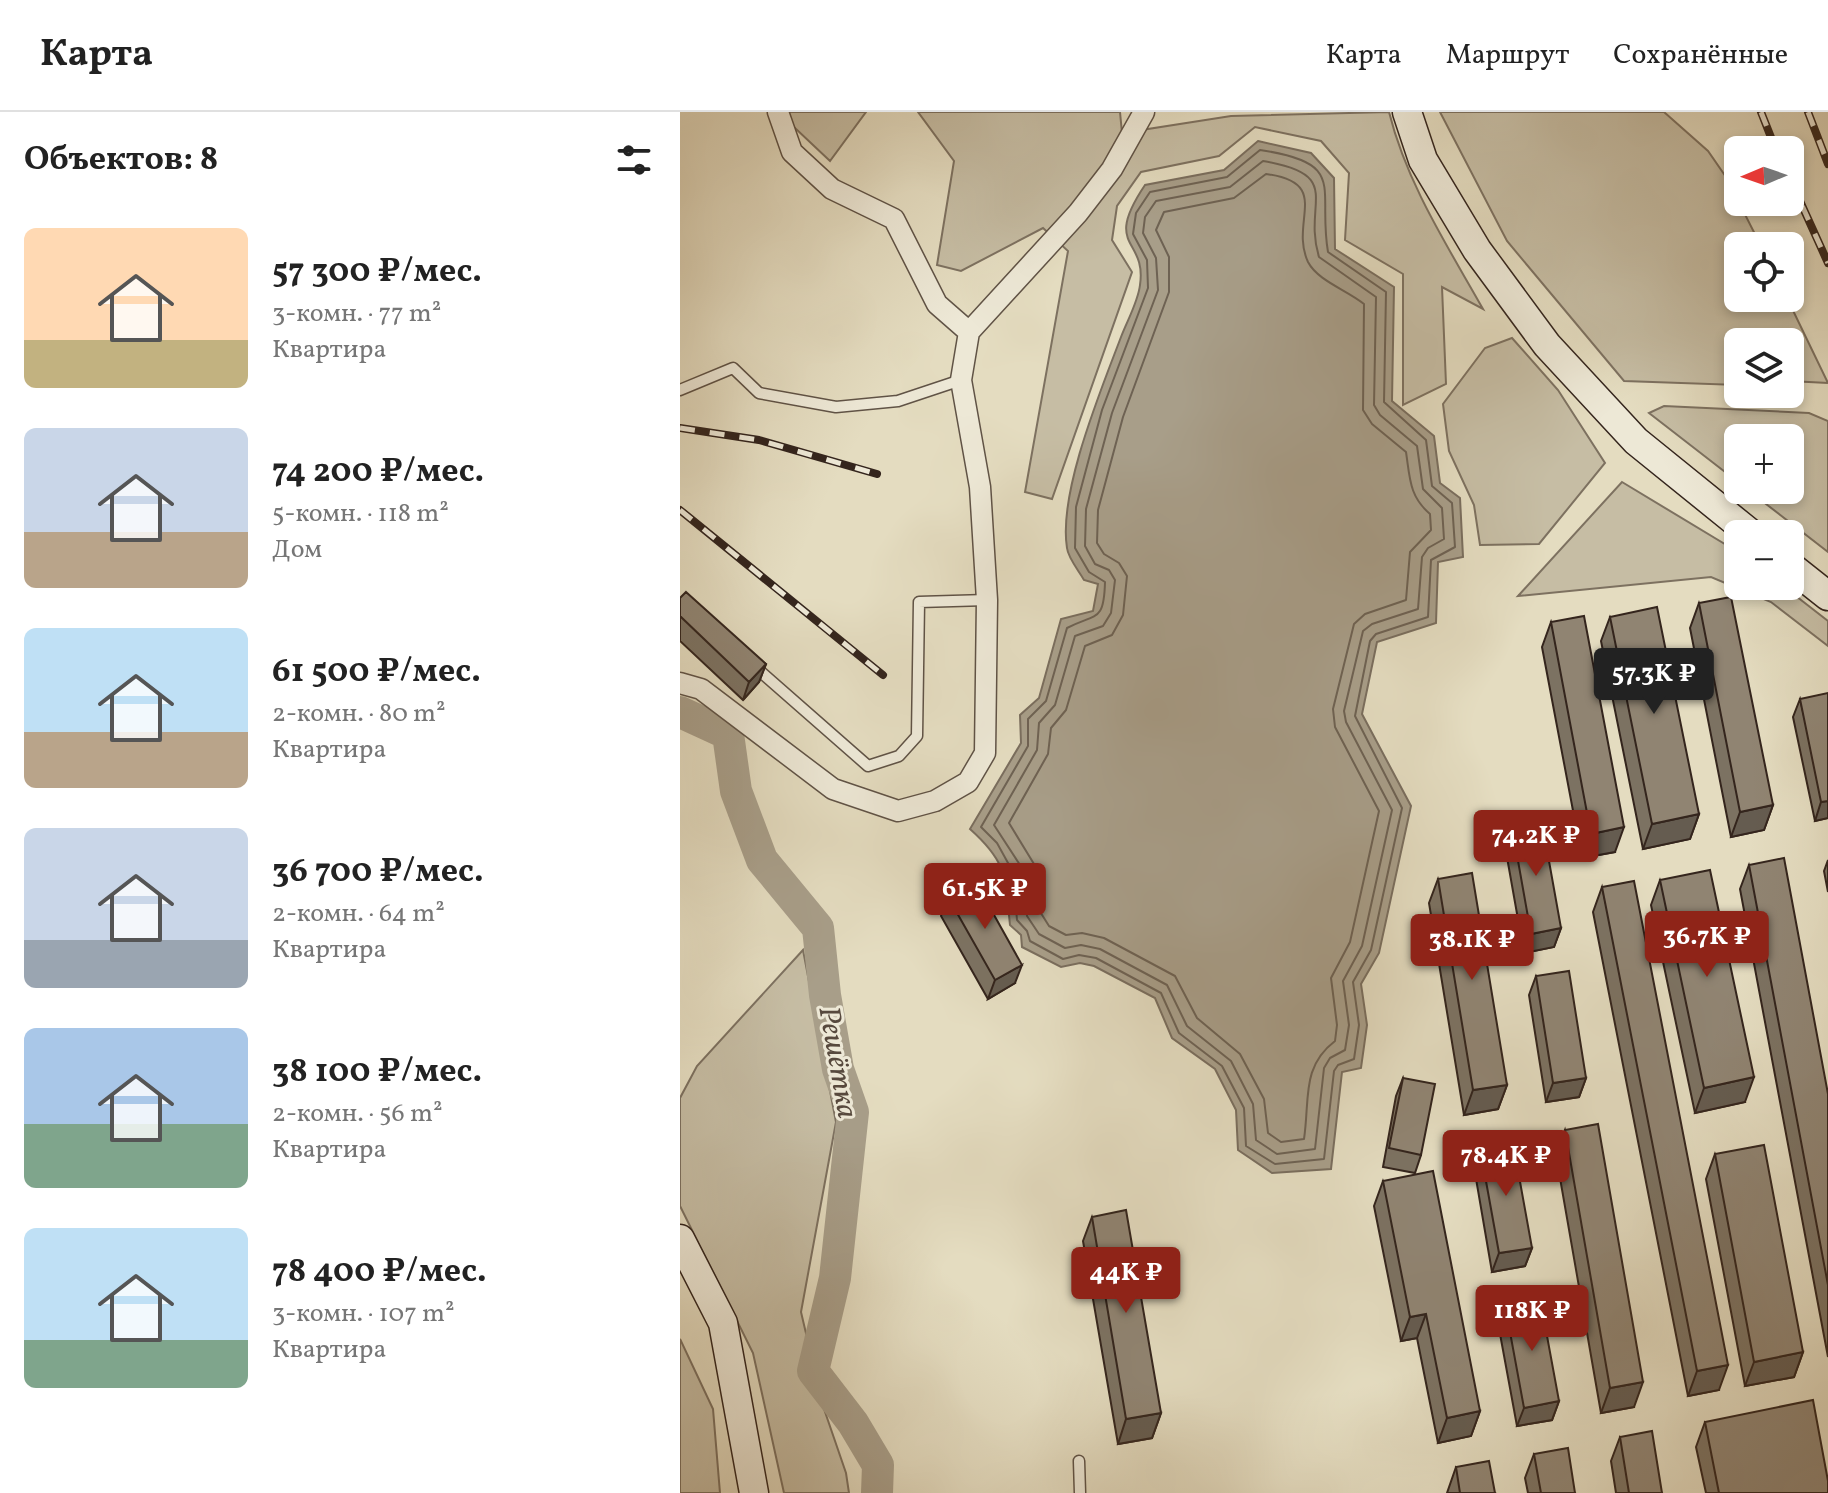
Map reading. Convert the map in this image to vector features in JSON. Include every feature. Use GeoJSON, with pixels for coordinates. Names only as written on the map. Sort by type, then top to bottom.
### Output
{"type":"FeatureCollection","features":[{"type":"Feature","properties":{"kind":"street"},"geometry":{"type":"LineString","coordinates":[[778,112],[792,152],[812,171],[832,189],[894,219],[937,304],[969,332]]}},
{"type":"Feature","properties":{"kind":"street"},"geometry":{"type":"LineString","coordinates":[[680,683],[701,689],[833,789],[898,811],[935,801],[968,782],[985,753],[987,600],[980,487],[961,380],[969,332],[1078,213],[1112,169],[1144,112]]}},
{"type":"Feature","properties":{"kind":"street"},"geometry":{"type":"LineString","coordinates":[[1407,112],[1423,160],[1477,250],[1547,345],[1636,441],[1734,520]]}},
{"type":"Feature","properties":{"kind":"street"},"geometry":{"type":"LineString","coordinates":[[1804,577],[1828,596]]}},
{"type":"Feature","properties":{"kind":"street"},"geometry":{"type":"LineString","coordinates":[[680,1239],[723,1323],[754,1493]]}},
{"type":"Feature","properties":{"kind":"lane"},"geometry":{"type":"LineString","coordinates":[[680,390],[733,368],[759,393],[836,407],[898,401],[961,380]]}},
{"type":"Feature","properties":{"kind":"lane"},"geometry":{"type":"LineString","coordinates":[[739,652],[868,766],[899,756],[917,736],[919,602],[987,600]]}},
{"type":"Feature","properties":{"kind":"lane"},"geometry":{"type":"LineString","coordinates":[[1079,1461],[1080,1493]]}},
{"type":"Feature","properties":{"kind":"shaded area"},"geometry":{"type":"Polygon","coordinates":[[[778,112],[866,112],[830,161],[778,112]]]}},
{"type":"Feature","properties":{"kind":"shaded area"},"geometry":{"type":"Polygon","coordinates":[[[918,112],[1120,112],[1122,133],[1231,116],[1389,112],[1417,189],[1483,309],[1442,287],[1446,384],[1403,405],[1403,274],[1345,240],[1349,173],[1321,141],[1255,127],[1219,156],[1141,172],[1117,206],[1112,240],[1132,272],[1052,499],[1025,492],[1068,251],[1043,228],[961,271],[937,265],[954,161],[918,112]]]}},
{"type":"Feature","properties":{"kind":"shaded area"},"geometry":{"type":"Polygon","coordinates":[[[1440,112],[1664,112],[1708,151],[1724,174],[1724,216],[1746,216],[1754,232],[1724,232],[1724,312],[1794,312],[1801,328],[1724,328],[1724,385],[1624,381],[1507,241],[1440,112]]]}},
{"type":"Feature","properties":{"kind":"shaded area"},"geometry":{"type":"Polygon","coordinates":[[[1804,333],[1828,383],[1804,382],[1804,333]]]}},
{"type":"Feature","properties":{"kind":"shaded area"},"geometry":{"type":"Polygon","coordinates":[[[1512,338],[1558,390],[1605,463],[1539,544],[1480,545],[1474,505],[1449,451],[1443,404],[1485,348],[1512,338]]]}},
{"type":"Feature","properties":{"kind":"shaded area"},"geometry":{"type":"Polygon","coordinates":[[[1664,406],[1809,413],[1828,421],[1828,552],[1804,533],[1804,520],[1787,520],[1766,504],[1804,504],[1804,424],[1724,424],[1724,471],[1649,413],[1664,406]]]}},
{"type":"Feature","properties":{"kind":"shaded area"},"geometry":{"type":"Polygon","coordinates":[[[1622,482],[1724,544],[1724,582],[1711,577],[1518,596],[1622,482]]]}},
{"type":"Feature","properties":{"kind":"shaded area"},"geometry":{"type":"Polygon","coordinates":[[[1766,600],[1801,600],[1828,621],[1828,646],[1766,600]]]}},
{"type":"Feature","properties":{"kind":"shaded area"},"geometry":{"type":"Polygon","coordinates":[[[803,950],[836,1122],[801,1312],[823,1406],[846,1473],[849,1493],[784,1493],[753,1353],[680,1206],[680,1098],[697,1066],[803,950]]]}},
{"type":"Feature","properties":{"kind":"shaded area"},"geometry":{"type":"Polygon","coordinates":[[[680,1339],[713,1409],[720,1493],[680,1493],[680,1339]]]}},
{"type":"Feature","properties":{"kind":"water"},"geometry":{"type":"Polygon","coordinates":[[[1258,141],[1311,153],[1334,178],[1335,249],[1394,287],[1392,401],[1434,436],[1440,483],[1460,498],[1463,557],[1438,562],[1436,623],[1377,642],[1362,714],[1411,806],[1379,953],[1361,984],[1367,1025],[1361,1068],[1342,1072],[1331,1169],[1272,1173],[1238,1150],[1236,1110],[1215,1069],[1172,1038],[1155,998],[1094,966],[1080,963],[1061,967],[1022,947],[1021,935],[1010,925],[1005,882],[998,862],[970,829],[1021,743],[1020,715],[1039,698],[1061,619],[1093,611],[1098,584],[1084,580],[1072,560],[1067,548],[1066,525],[1083,442],[1139,291],[1138,258],[1126,232],[1133,206],[1145,185],[1224,170],[1258,141]]]}},
{"type":"Feature","properties":{"kind":"building"},"geometry":{"type":"Polygon","coordinates":[[[686,592],[766,664],[749,682],[680,616],[680,598],[686,592]]]}},
{"type":"Feature","properties":{"kind":"building"},"geometry":{"type":"Polygon","coordinates":[[[1732,600],[1773,805],[1740,812],[1699,603],[1732,600]]]}},
{"type":"Feature","properties":{"kind":"building"},"geometry":{"type":"Polygon","coordinates":[[[1657,607],[1699,814],[1652,824],[1610,617],[1657,607]]]}},
{"type":"Feature","properties":{"kind":"building"},"geometry":{"type":"Polygon","coordinates":[[[1584,616],[1624,827],[1591,834],[1551,622],[1584,616]]]}},
{"type":"Feature","properties":{"kind":"building"},"geometry":{"type":"Polygon","coordinates":[[[1828,693],[1828,801],[1821,802],[1800,699],[1828,693]]]}},
{"type":"Feature","properties":{"kind":"building"},"geometry":{"type":"Polygon","coordinates":[[[1542,822],[1561,928],[1531,934],[1512,827],[1542,822]]]}},
{"type":"Feature","properties":{"kind":"building"},"geometry":{"type":"Polygon","coordinates":[[[1784,858],[1828,1094],[1828,1285],[1749,865],[1784,858]]]}},
{"type":"Feature","properties":{"kind":"building"},"geometry":{"type":"Polygon","coordinates":[[[1710,870],[1754,1077],[1704,1088],[1660,880],[1710,870]]]}},
{"type":"Feature","properties":{"kind":"building"},"geometry":{"type":"Polygon","coordinates":[[[1472,873],[1507,1085],[1473,1090],[1438,879],[1472,873]]]}},
{"type":"Feature","properties":{"kind":"building"},"geometry":{"type":"Polygon","coordinates":[[[975,881],[1022,965],[995,980],[948,897],[975,881]]]}},
{"type":"Feature","properties":{"kind":"building"},"geometry":{"type":"Polygon","coordinates":[[[1634,881],[1728,1365],[1697,1371],[1602,887],[1634,881]]]}},
{"type":"Feature","properties":{"kind":"building"},"geometry":{"type":"Polygon","coordinates":[[[1569,971],[1586,1078],[1553,1083],[1536,976],[1569,971]]]}},
{"type":"Feature","properties":{"kind":"building"},"geometry":{"type":"Polygon","coordinates":[[[1403,1078],[1435,1084],[1421,1155],[1389,1148],[1403,1078]]]}},
{"type":"Feature","properties":{"kind":"building"},"geometry":{"type":"Polygon","coordinates":[[[1598,1124],[1643,1382],[1610,1388],[1565,1130],[1598,1124]]]}},
{"type":"Feature","properties":{"kind":"building"},"geometry":{"type":"Polygon","coordinates":[[[1513,1143],[1532,1248],[1499,1253],[1480,1148],[1513,1143]]]}},
{"type":"Feature","properties":{"kind":"building"},"geometry":{"type":"Polygon","coordinates":[[[1764,1145],[1803,1352],[1754,1362],[1715,1154],[1764,1145]]]}},
{"type":"Feature","properties":{"kind":"building"},"geometry":{"type":"Polygon","coordinates":[[[1433,1171],[1480,1411],[1447,1418],[1426,1314],[1410,1317],[1383,1181],[1433,1171]]]}},
{"type":"Feature","properties":{"kind":"building"},"geometry":{"type":"Polygon","coordinates":[[[1126,1210],[1161,1413],[1126,1419],[1092,1217],[1126,1210]]]}},
{"type":"Feature","properties":{"kind":"building"},"geometry":{"type":"Polygon","coordinates":[[[1540,1298],[1559,1401],[1524,1408],[1505,1305],[1540,1298]]]}},
{"type":"Feature","properties":{"kind":"building"},"geometry":{"type":"Polygon","coordinates":[[[1813,1400],[1828,1493],[1719,1493],[1705,1422],[1813,1400]]]}},
{"type":"Feature","properties":{"kind":"building"},"geometry":{"type":"Polygon","coordinates":[[[1652,1431],[1662,1493],[1629,1493],[1620,1437],[1652,1431]]]}},
{"type":"Feature","properties":{"kind":"building"},"geometry":{"type":"Polygon","coordinates":[[[1568,1448],[1575,1493],[1541,1493],[1534,1454],[1568,1448]]]}},
{"type":"Feature","properties":{"kind":"building"},"geometry":{"type":"Polygon","coordinates":[[[1489,1461],[1495,1493],[1460,1493],[1456,1467],[1489,1461]]]}},
{"type":"Feature","properties":{"kind":"waterway","name":"Решётка"},"geometry":{"type":"LineString","coordinates":[[680,712],[728,734],[736,791],[762,860],[818,928],[825,995],[838,1069],[853,1112],[835,1278],[813,1371],[853,1423],[878,1465],[877,1493]]}},
{"type":"Feature","properties":{"kind":"railway"},"geometry":{"type":"LineString","coordinates":[[1761,112],[1770,136]]}},
{"type":"Feature","properties":{"kind":"railway"},"geometry":{"type":"LineString","coordinates":[[1808,112],[1828,164]]}},
{"type":"Feature","properties":{"kind":"railway"},"geometry":{"type":"LineString","coordinates":[[1804,210],[1828,263]]}},
{"type":"Feature","properties":{"kind":"railway"},"geometry":{"type":"LineString","coordinates":[[680,428],[759,440],[877,474]]}},
{"type":"Feature","properties":{"kind":"railway"},"geometry":{"type":"LineString","coordinates":[[680,510],[883,675]]}}]}
